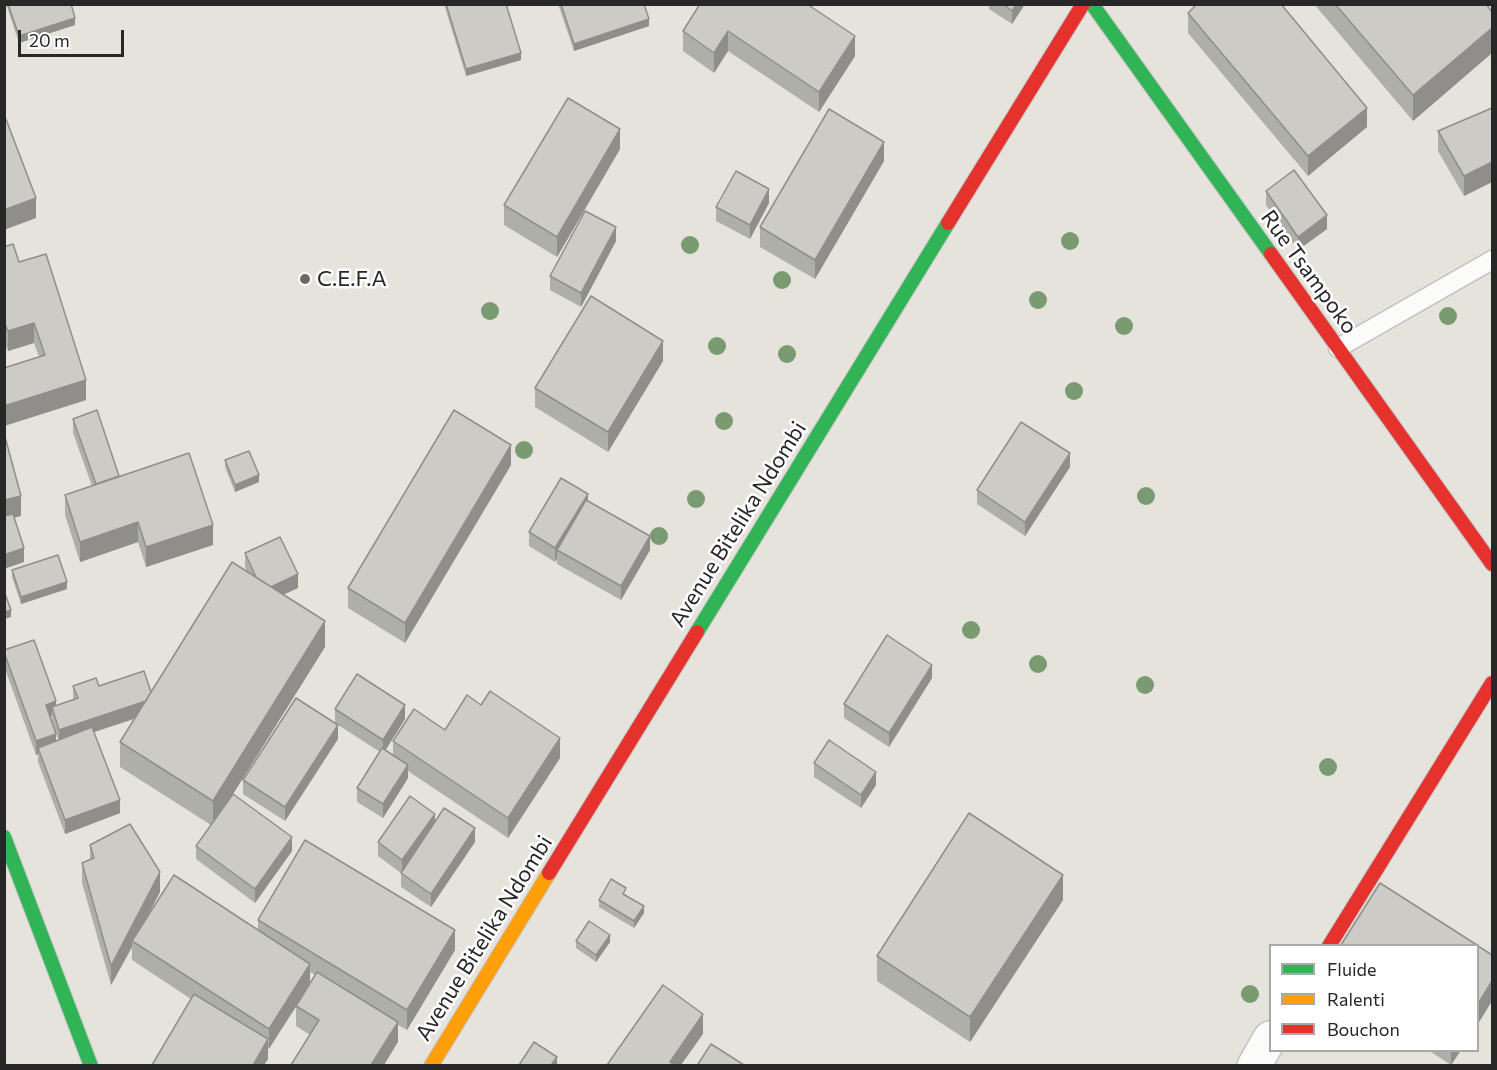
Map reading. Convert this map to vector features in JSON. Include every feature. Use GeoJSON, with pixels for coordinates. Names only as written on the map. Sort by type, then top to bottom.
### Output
{"type":"FeatureCollection","features":[{"type":"Feature","properties":{"kind":"main road","name":"Avenue Bitelika Ndombi"},"geometry":{"type":"LineString","coordinates":[[431,1065],[1083,4]]}},
{"type":"Feature","properties":{"kind":"main road","name":"Rue Tsampoko"},"geometry":{"type":"LineString","coordinates":[[1092,4],[1492,564]]}},
{"type":"Feature","properties":{"kind":"main road"},"geometry":{"type":"LineString","coordinates":[[1330,944],[1492,683]]}},
{"type":"Feature","properties":{"kind":"main road"},"geometry":{"type":"LineString","coordinates":[[4,837],[91,1065]]}},
{"type":"Feature","properties":{"kind":"street"},"geometry":{"type":"LineString","coordinates":[[1254,1065],[1269,1040]]}},
{"type":"Feature","properties":{"kind":"lane"},"geometry":{"type":"LineString","coordinates":[[1338,348],[1492,260]]}},
{"type":"Feature","properties":{"kind":"building"},"geometry":{"type":"Polygon","coordinates":[[[8,4],[71,4],[75,18],[19,36],[8,4]]]}},
{"type":"Feature","properties":{"kind":"building"},"geometry":{"type":"Polygon","coordinates":[[[446,4],[506,4],[521,53],[466,69],[446,4]]]}},
{"type":"Feature","properties":{"kind":"building"},"geometry":{"type":"Polygon","coordinates":[[[561,4],[644,4],[649,19],[574,44],[561,4]]]}},
{"type":"Feature","properties":{"kind":"building"},"geometry":{"type":"Polygon","coordinates":[[[700,4],[807,4],[855,36],[819,92],[728,31],[714,53],[683,31],[700,4]]]}},
{"type":"Feature","properties":{"kind":"building"},"geometry":{"type":"Polygon","coordinates":[[[1003,4],[1016,4],[1012,11],[1003,4]]]}},
{"type":"Feature","properties":{"kind":"building"},"geometry":{"type":"Polygon","coordinates":[[[1197,4],[1281,4],[1367,108],[1308,156],[1188,13],[1197,4]]]}},
{"type":"Feature","properties":{"kind":"building"},"geometry":{"type":"Polygon","coordinates":[[[1335,4],[1486,4],[1492,12],[1492,28],[1413,95],[1335,4]]]}},
{"type":"Feature","properties":{"kind":"building"},"geometry":{"type":"Polygon","coordinates":[[[568,98],[620,129],[557,237],[504,205],[568,98]]]}},
{"type":"Feature","properties":{"kind":"building"},"geometry":{"type":"Polygon","coordinates":[[[1492,108],[1492,162],[1464,176],[1438,131],[1492,108]]]}},
{"type":"Feature","properties":{"kind":"building"},"geometry":{"type":"Polygon","coordinates":[[[829,109],[884,142],[815,260],[760,227],[829,109]]]}},
{"type":"Feature","properties":{"kind":"building"},"geometry":{"type":"Polygon","coordinates":[[[4,114],[36,198],[4,210],[4,114]]]}},
{"type":"Feature","properties":{"kind":"building"},"geometry":{"type":"Polygon","coordinates":[[[1294,170],[1327,215],[1298,237],[1266,191],[1294,170]]]}},
{"type":"Feature","properties":{"kind":"building"},"geometry":{"type":"Polygon","coordinates":[[[736,171],[769,189],[750,225],[716,207],[736,171]]]}},
{"type":"Feature","properties":{"kind":"building"},"geometry":{"type":"Polygon","coordinates":[[[585,211],[616,227],[581,293],[550,276],[585,211]]]}},
{"type":"Feature","properties":{"kind":"building"},"geometry":{"type":"Polygon","coordinates":[[[13,244],[19,262],[46,254],[86,380],[4,406],[4,368],[45,355],[34,323],[8,331],[4,322],[4,247],[13,244]]]}},
{"type":"Feature","properties":{"kind":"building"},"geometry":{"type":"Polygon","coordinates":[[[591,296],[663,341],[608,432],[535,388],[591,296]]]}},
{"type":"Feature","properties":{"kind":"building"},"geometry":{"type":"Polygon","coordinates":[[[97,410],[119,476],[96,484],[73,419],[97,410]]]}},
{"type":"Feature","properties":{"kind":"building"},"geometry":{"type":"Polygon","coordinates":[[[454,410],[511,445],[405,623],[348,588],[454,410]]]}},
{"type":"Feature","properties":{"kind":"building"},"geometry":{"type":"Polygon","coordinates":[[[1021,422],[1070,453],[1025,522],[977,490],[1021,422]]]}},
{"type":"Feature","properties":{"kind":"building"},"geometry":{"type":"Polygon","coordinates":[[[4,433],[21,496],[4,500],[4,433]]]}},
{"type":"Feature","properties":{"kind":"building"},"geometry":{"type":"Polygon","coordinates":[[[249,451],[259,475],[235,485],[225,460],[249,451]]]}},
{"type":"Feature","properties":{"kind":"building"},"geometry":{"type":"Polygon","coordinates":[[[189,453],[213,525],[146,547],[138,522],[80,542],[65,495],[189,453]]]}},
{"type":"Feature","properties":{"kind":"building"},"geometry":{"type":"Polygon","coordinates":[[[561,478],[588,494],[555,548],[529,532],[561,478]]]}},
{"type":"Feature","properties":{"kind":"building"},"geometry":{"type":"Polygon","coordinates":[[[586,500],[650,536],[621,586],[557,550],[586,500]]]}},
{"type":"Feature","properties":{"kind":"building"},"geometry":{"type":"Polygon","coordinates":[[[13,514],[24,548],[4,555],[4,516],[13,514]]]}},
{"type":"Feature","properties":{"kind":"building"},"geometry":{"type":"Polygon","coordinates":[[[280,537],[298,574],[271,587],[256,577],[245,553],[280,537]]]}},
{"type":"Feature","properties":{"kind":"building"},"geometry":{"type":"Polygon","coordinates":[[[58,555],[67,582],[21,597],[12,570],[58,555]]]}},
{"type":"Feature","properties":{"kind":"building"},"geometry":{"type":"Polygon","coordinates":[[[232,562],[325,621],[213,801],[120,742],[232,562]]]}},
{"type":"Feature","properties":{"kind":"building"},"geometry":{"type":"Polygon","coordinates":[[[4,591],[11,610],[4,612],[4,591]]]}},
{"type":"Feature","properties":{"kind":"building"},"geometry":{"type":"Polygon","coordinates":[[[887,635],[932,665],[889,733],[844,704],[887,635]]]}},
{"type":"Feature","properties":{"kind":"building"},"geometry":{"type":"Polygon","coordinates":[[[34,640],[56,701],[46,705],[56,734],[36,741],[4,652],[4,650],[34,640]]]}},
{"type":"Feature","properties":{"kind":"building"},"geometry":{"type":"Polygon","coordinates":[[[144,671],[151,692],[146,701],[59,730],[52,707],[78,698],[73,686],[96,678],[99,686],[144,671]]]}},
{"type":"Feature","properties":{"kind":"building"},"geometry":{"type":"Polygon","coordinates":[[[357,674],[405,705],[383,740],[335,709],[357,674]]]}},
{"type":"Feature","properties":{"kind":"building"},"geometry":{"type":"Polygon","coordinates":[[[490,691],[560,738],[508,818],[393,741],[414,709],[445,730],[467,695],[481,705],[490,691]]]}},
{"type":"Feature","properties":{"kind":"building"},"geometry":{"type":"Polygon","coordinates":[[[296,698],[338,725],[285,807],[243,780],[296,698]]]}},
{"type":"Feature","properties":{"kind":"building"},"geometry":{"type":"Polygon","coordinates":[[[92,727],[120,800],[65,820],[38,748],[92,727]]]}},
{"type":"Feature","properties":{"kind":"building"},"geometry":{"type":"Polygon","coordinates":[[[829,740],[876,772],[861,795],[814,763],[829,740]]]}},
{"type":"Feature","properties":{"kind":"building"},"geometry":{"type":"Polygon","coordinates":[[[382,748],[408,765],[383,804],[357,788],[382,748]]]}},
{"type":"Feature","properties":{"kind":"building"},"geometry":{"type":"Polygon","coordinates":[[[233,794],[292,837],[255,889],[196,846],[233,794]]]}},
{"type":"Feature","properties":{"kind":"building"},"geometry":{"type":"Polygon","coordinates":[[[410,796],[435,814],[402,860],[378,842],[410,796]]]}},
{"type":"Feature","properties":{"kind":"building"},"geometry":{"type":"Polygon","coordinates":[[[444,808],[475,828],[431,894],[401,873],[444,808]]]}},
{"type":"Feature","properties":{"kind":"building"},"geometry":{"type":"Polygon","coordinates":[[[969,813],[1063,875],[970,1017],[877,956],[969,813]]]}},
{"type":"Feature","properties":{"kind":"building"},"geometry":{"type":"Polygon","coordinates":[[[130,824],[160,872],[111,966],[82,863],[94,858],[90,845],[130,824]]]}},
{"type":"Feature","properties":{"kind":"building"},"geometry":{"type":"Polygon","coordinates":[[[305,840],[455,930],[407,1010],[258,920],[305,840]]]}},
{"type":"Feature","properties":{"kind":"building"},"geometry":{"type":"Polygon","coordinates":[[[174,875],[310,964],[269,1029],[132,941],[174,875]]]}},
{"type":"Feature","properties":{"kind":"building"},"geometry":{"type":"Polygon","coordinates":[[[611,879],[626,888],[623,894],[644,906],[634,921],[599,900],[611,879]]]}},
{"type":"Feature","properties":{"kind":"building"},"geometry":{"type":"Polygon","coordinates":[[[1380,883],[1475,944],[1342,944],[1380,883]]]}},
{"type":"Feature","properties":{"kind":"building"},"geometry":{"type":"Polygon","coordinates":[[[589,921],[610,935],[596,955],[576,941],[589,921]]]}},
{"type":"Feature","properties":{"kind":"building"},"geometry":{"type":"Polygon","coordinates":[[[1479,947],[1492,955],[1492,981],[1479,1002],[1479,947]]]}},
{"type":"Feature","properties":{"kind":"building"},"geometry":{"type":"Polygon","coordinates":[[[317,972],[398,1022],[371,1065],[291,1065],[319,1020],[296,1006],[317,972]]]}},
{"type":"Feature","properties":{"kind":"building"},"geometry":{"type":"Polygon","coordinates":[[[663,985],[703,1014],[670,1062],[675,1065],[607,1065],[663,985]]]}},
{"type":"Feature","properties":{"kind":"building"},"geometry":{"type":"Polygon","coordinates":[[[194,994],[268,1039],[253,1065],[152,1065],[194,994]]]}},
{"type":"Feature","properties":{"kind":"building"},"geometry":{"type":"Polygon","coordinates":[[[534,1042],[557,1057],[551,1065],[519,1065],[534,1042]]]}},
{"type":"Feature","properties":{"kind":"building"},"geometry":{"type":"Polygon","coordinates":[[[711,1044],[744,1065],[698,1064],[711,1044]]]}},
{"type":"Feature","properties":{"kind":"traffic: fast"},"geometry":{"type":"LineString","coordinates":[[1092,4],[1271,254]]}},
{"type":"Feature","properties":{"kind":"traffic: fast"},"geometry":{"type":"LineString","coordinates":[[697,632],[948,223]]}},
{"type":"Feature","properties":{"kind":"traffic: fast"},"geometry":{"type":"LineString","coordinates":[[4,837],[91,1066]]}},
{"type":"Feature","properties":{"kind":"traffic: slow"},"geometry":{"type":"LineString","coordinates":[[431,1066],[549,873]]}},
{"type":"Feature","properties":{"kind":"traffic: jam"},"geometry":{"type":"LineString","coordinates":[[948,223],[1083,4]]}},
{"type":"Feature","properties":{"kind":"traffic: jam"},"geometry":{"type":"LineString","coordinates":[[1271,254],[1492,564]]}},
{"type":"Feature","properties":{"kind":"traffic: jam"},"geometry":{"type":"LineString","coordinates":[[549,873],[697,632]]}},
{"type":"Feature","properties":{"kind":"traffic: jam"},"geometry":{"type":"LineString","coordinates":[[1330,944],[1492,683]]}},
{"type":"Feature","properties":{"kind":"place","name":"C.E.F.A"},"geometry":{"type":"Point","coordinates":[305,279]}}]}
